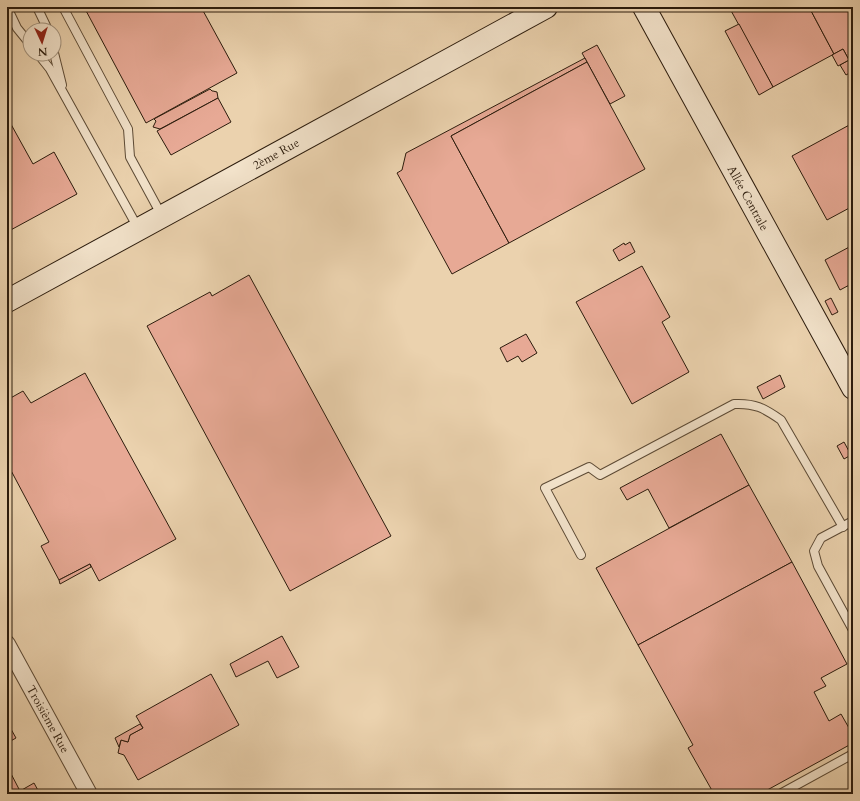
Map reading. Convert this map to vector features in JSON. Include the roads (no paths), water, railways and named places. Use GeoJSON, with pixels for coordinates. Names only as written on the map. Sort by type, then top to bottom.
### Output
{"type":"FeatureCollection","features":[{"type":"Feature","properties":{"kind":"street","name":"2ème Rue"},"geometry":{"type":"LineString","coordinates":[[7,301],[546,7]]}},
{"type":"Feature","properties":{"kind":"street","name":"Allée Centrale"},"geometry":{"type":"LineString","coordinates":[[644,7],[853,388]]}},
{"type":"Feature","properties":{"kind":"street","name":"Troisième Rue"},"geometry":{"type":"LineString","coordinates":[[7,644],[89,794]]}},
{"type":"Feature","properties":{"kind":"lane"},"geometry":{"type":"LineString","coordinates":[[7,7],[22,33]]}},
{"type":"Feature","properties":{"kind":"lane"},"geometry":{"type":"LineString","coordinates":[[37,7],[44,22]]}},
{"type":"Feature","properties":{"kind":"lane"},"geometry":{"type":"LineString","coordinates":[[63,7],[128,129],[130,157],[162,216]]}},
{"type":"Feature","properties":{"kind":"lane"},"geometry":{"type":"LineString","coordinates":[[44,62],[50,69],[138,229]]}},
{"type":"Feature","properties":{"kind":"lane"},"geometry":{"type":"LineString","coordinates":[[56,62],[66,98]]}},
{"type":"Feature","properties":{"kind":"lane"},"geometry":{"type":"LineString","coordinates":[[581,555],[545,488],[589,467],[600,475],[734,404],[746,404],[765,408],[781,420],[843,527]]}},
{"type":"Feature","properties":{"kind":"lane"},"geometry":{"type":"LineString","coordinates":[[853,522],[821,538],[814,551],[818,566],[853,630]]}},
{"type":"Feature","properties":{"kind":"lane"},"geometry":{"type":"LineString","coordinates":[[780,794],[853,754]]}}]}
